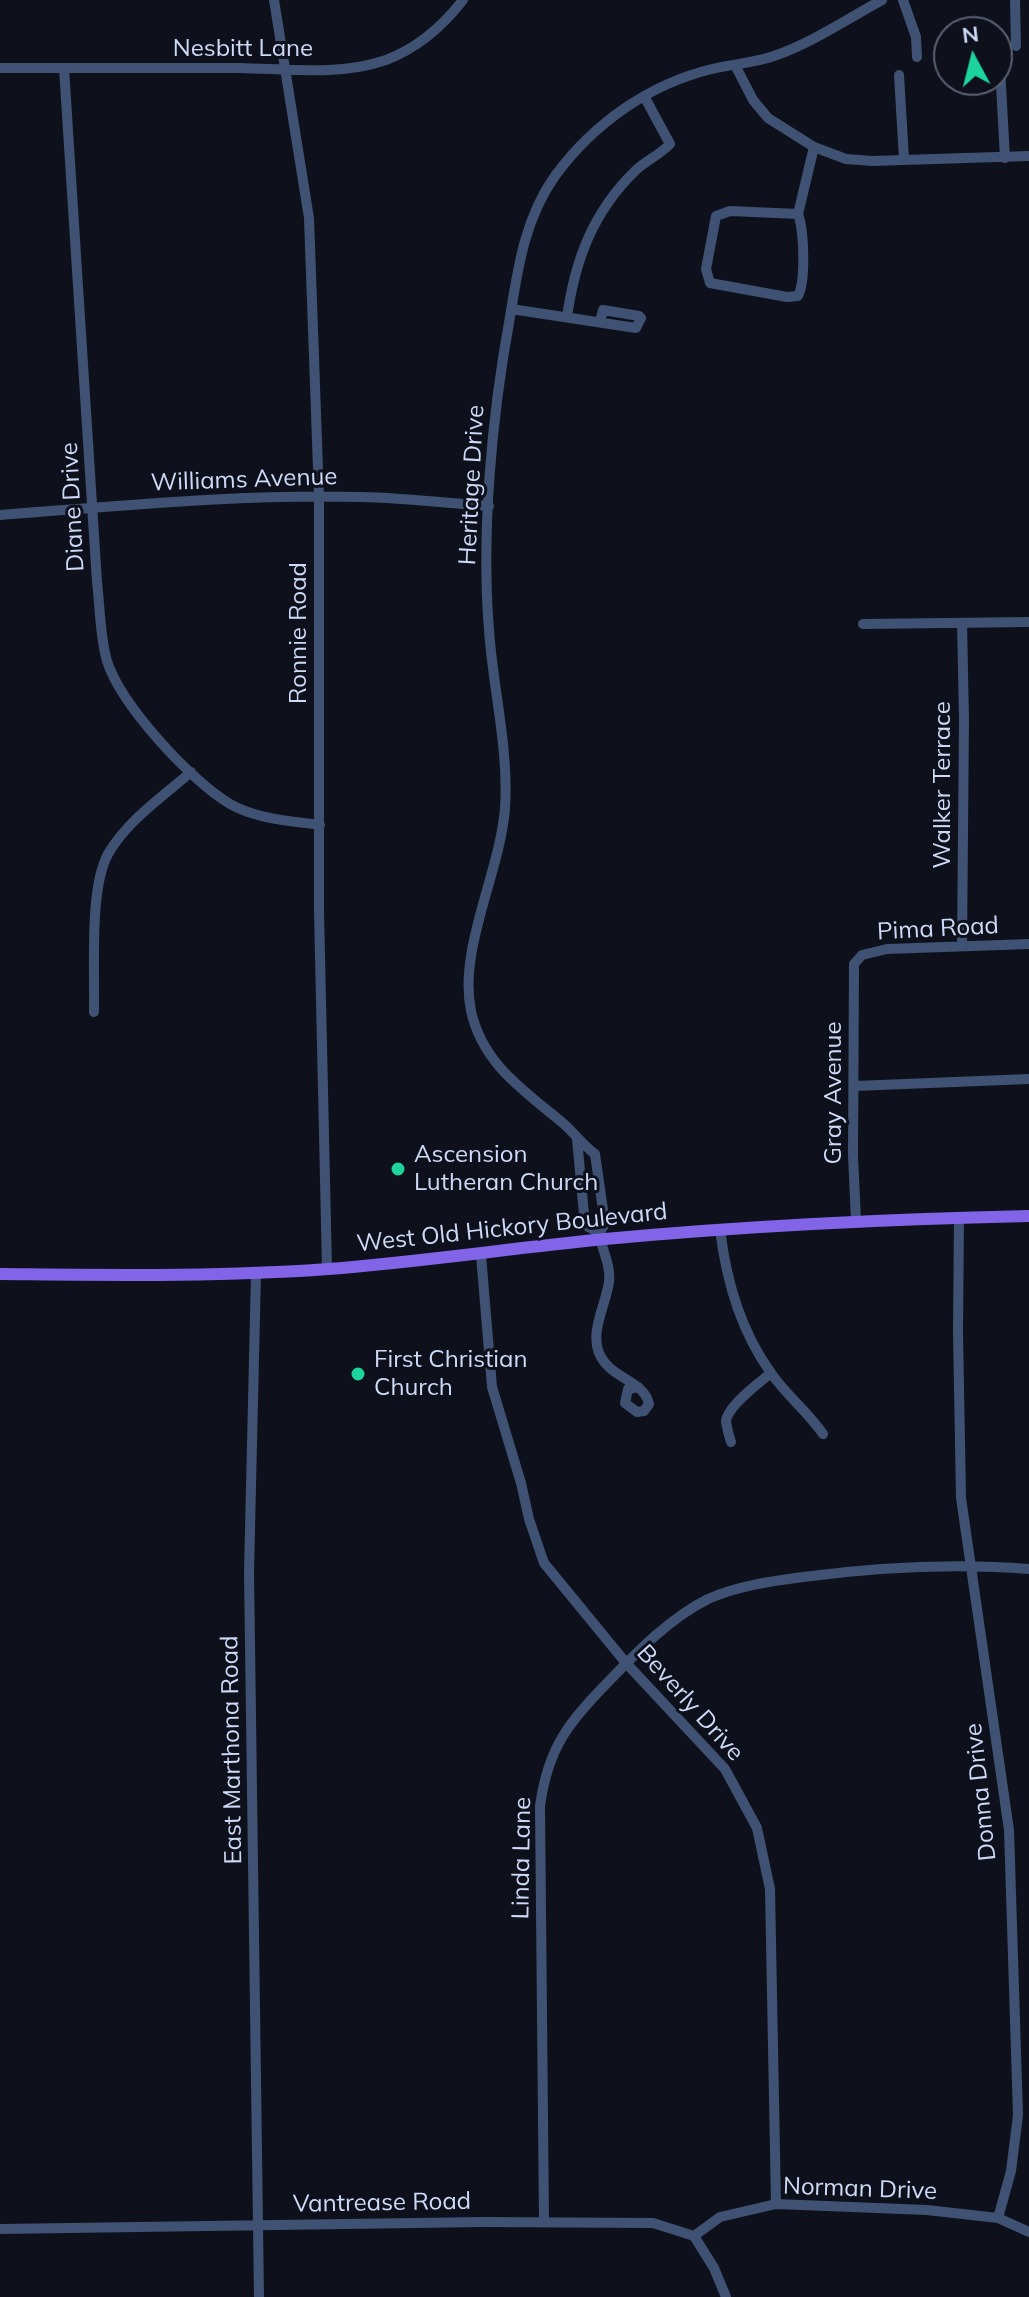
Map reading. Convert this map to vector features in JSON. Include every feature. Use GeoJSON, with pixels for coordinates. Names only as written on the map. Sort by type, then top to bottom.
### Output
{"type":"FeatureCollection","features":[{"type":"Feature","properties":{"kind":"main road","name":"West Old Hickory Boulevard"},"geometry":{"type":"LineString","coordinates":[[0,1274],[256,1273],[327,1269],[481,1255],[600,1236],[856,1221],[1029,1216]]}},
{"type":"Feature","properties":{"kind":"street","name":"Ronnie Road"},"geometry":{"type":"LineString","coordinates":[[274,0],[309,218],[319,497],[320,926],[327,1269]]}},
{"type":"Feature","properties":{"kind":"street","name":"Nesbitt Lane"},"geometry":{"type":"LineString","coordinates":[[0,68],[285,70],[363,66],[401,54],[440,27],[463,0]]}},
{"type":"Feature","properties":{"kind":"street","name":"Heritage Drive"},"geometry":{"type":"LineString","coordinates":[[600,1236],[605,1224],[595,1154],[569,1128],[516,1086],[498,1066],[476,1028],[468,982],[473,944],[487,898],[505,808],[503,750],[489,625],[489,506],[496,411],[525,236],[547,188],[585,141],[618,111],[688,77],[755,62],[786,51],[882,0]]}},
{"type":"Feature","properties":{"kind":"street"},"geometry":{"type":"LineString","coordinates":[[903,0],[916,37],[917,57]]}},
{"type":"Feature","properties":{"kind":"street"},"geometry":{"type":"LineString","coordinates":[[1015,0],[1016,46]]}},
{"type":"Feature","properties":{"kind":"street"},"geometry":{"type":"LineString","coordinates":[[735,65],[753,100],[768,118],[814,147],[846,159],[872,161],[1029,156]]}},
{"type":"Feature","properties":{"kind":"street","name":"Diane Drive"},"geometry":{"type":"LineString","coordinates":[[64,68],[93,507],[105,650],[115,682],[125,698],[191,772],[231,805],[256,814],[320,825]]}},
{"type":"Feature","properties":{"kind":"street"},"geometry":{"type":"LineString","coordinates":[[899,75],[904,159]]}},
{"type":"Feature","properties":{"kind":"street"},"geometry":{"type":"LineString","coordinates":[[567,317],[578,260],[597,218],[636,169],[670,144],[644,96]]}},
{"type":"Feature","properties":{"kind":"street"},"geometry":{"type":"LineString","coordinates":[[1002,96],[1005,158]]}},
{"type":"Feature","properties":{"kind":"street"},"geometry":{"type":"LineString","coordinates":[[798,214],[730,211],[716,216],[706,269],[710,283],[787,297],[798,296],[802,283],[802,225],[798,214],[814,147]]}},
{"type":"Feature","properties":{"kind":"street"},"geometry":{"type":"LineString","coordinates":[[511,309],[600,322]]}},
{"type":"Feature","properties":{"kind":"street","name":"Williams Avenue"},"geometry":{"type":"LineString","coordinates":[[0,515],[93,507],[319,497],[489,506]]}},
{"type":"Feature","properties":{"kind":"street"},"geometry":{"type":"LineString","coordinates":[[863,624],[1029,622]]}},
{"type":"Feature","properties":{"kind":"street","name":"Walker Terrace"},"geometry":{"type":"LineString","coordinates":[[962,623],[962,946]]}},
{"type":"Feature","properties":{"kind":"street"},"geometry":{"type":"LineString","coordinates":[[94,1012],[97,896],[101,870],[110,851],[131,825],[191,772]]}},
{"type":"Feature","properties":{"kind":"street","name":"Pima Road"},"geometry":{"type":"LineString","coordinates":[[854,964],[862,955],[873,951],[1029,944]]}},
{"type":"Feature","properties":{"kind":"street","name":"Gray Avenue"},"geometry":{"type":"LineString","coordinates":[[854,964],[853,1155],[856,1221]]}},
{"type":"Feature","properties":{"kind":"street"},"geometry":{"type":"LineString","coordinates":[[855,1086],[1029,1079]]}},
{"type":"Feature","properties":{"kind":"street","name":"Heritage Drive"},"geometry":{"type":"LineString","coordinates":[[577,1139],[585,1225],[600,1236],[609,1266],[597,1342],[601,1358],[623,1379],[638,1387]]}},
{"type":"Feature","properties":{"kind":"street","name":"Donna Drive"},"geometry":{"type":"LineString","coordinates":[[959,1217],[959,1456],[970,1567],[1009,1830],[1018,2115],[1011,2171],[998,2218]]}},
{"type":"Feature","properties":{"kind":"street"},"geometry":{"type":"LineString","coordinates":[[720,1229],[724,1267],[738,1314],[771,1373],[823,1434]]}},
{"type":"Feature","properties":{"kind":"street","name":"Beverly Drive"},"geometry":{"type":"LineString","coordinates":[[481,1255],[492,1387],[544,1563],[626,1663],[725,1769],[757,1828],[770,1889],[776,2204]]}},
{"type":"Feature","properties":{"kind":"street","name":"East Marthona Road"},"geometry":{"type":"LineString","coordinates":[[256,1273],[249,1572],[259,2297]]}},
{"type":"Feature","properties":{"kind":"street"},"geometry":{"type":"LineString","coordinates":[[731,1442],[726,1420],[729,1413],[771,1373]]}},
{"type":"Feature","properties":{"kind":"street","name":"Linda Lane"},"geometry":{"type":"LineString","coordinates":[[544,2222],[540,1827],[542,1789],[559,1740],[626,1663],[691,1609],[721,1594],[753,1585],[868,1570],[1029,1569]]}},
{"type":"Feature","properties":{"kind":"street","name":"Norman Drive"},"geometry":{"type":"LineString","coordinates":[[694,2236],[720,2217],[776,2204],[927,2210],[998,2218],[1029,2232]]}},
{"type":"Feature","properties":{"kind":"street","name":"Vantrease Road"},"geometry":{"type":"LineString","coordinates":[[0,2229],[653,2223],[694,2236]]}},
{"type":"Feature","properties":{"kind":"street"},"geometry":{"type":"LineString","coordinates":[[694,2236],[714,2268],[726,2297]]}},
{"type":"Feature","properties":{"kind":"place","name":"Ascension Lutheran Church"},"geometry":{"type":"Point","coordinates":[398,1169]}},
{"type":"Feature","properties":{"kind":"place","name":"First Christian Church"},"geometry":{"type":"Point","coordinates":[358,1374]}}]}
